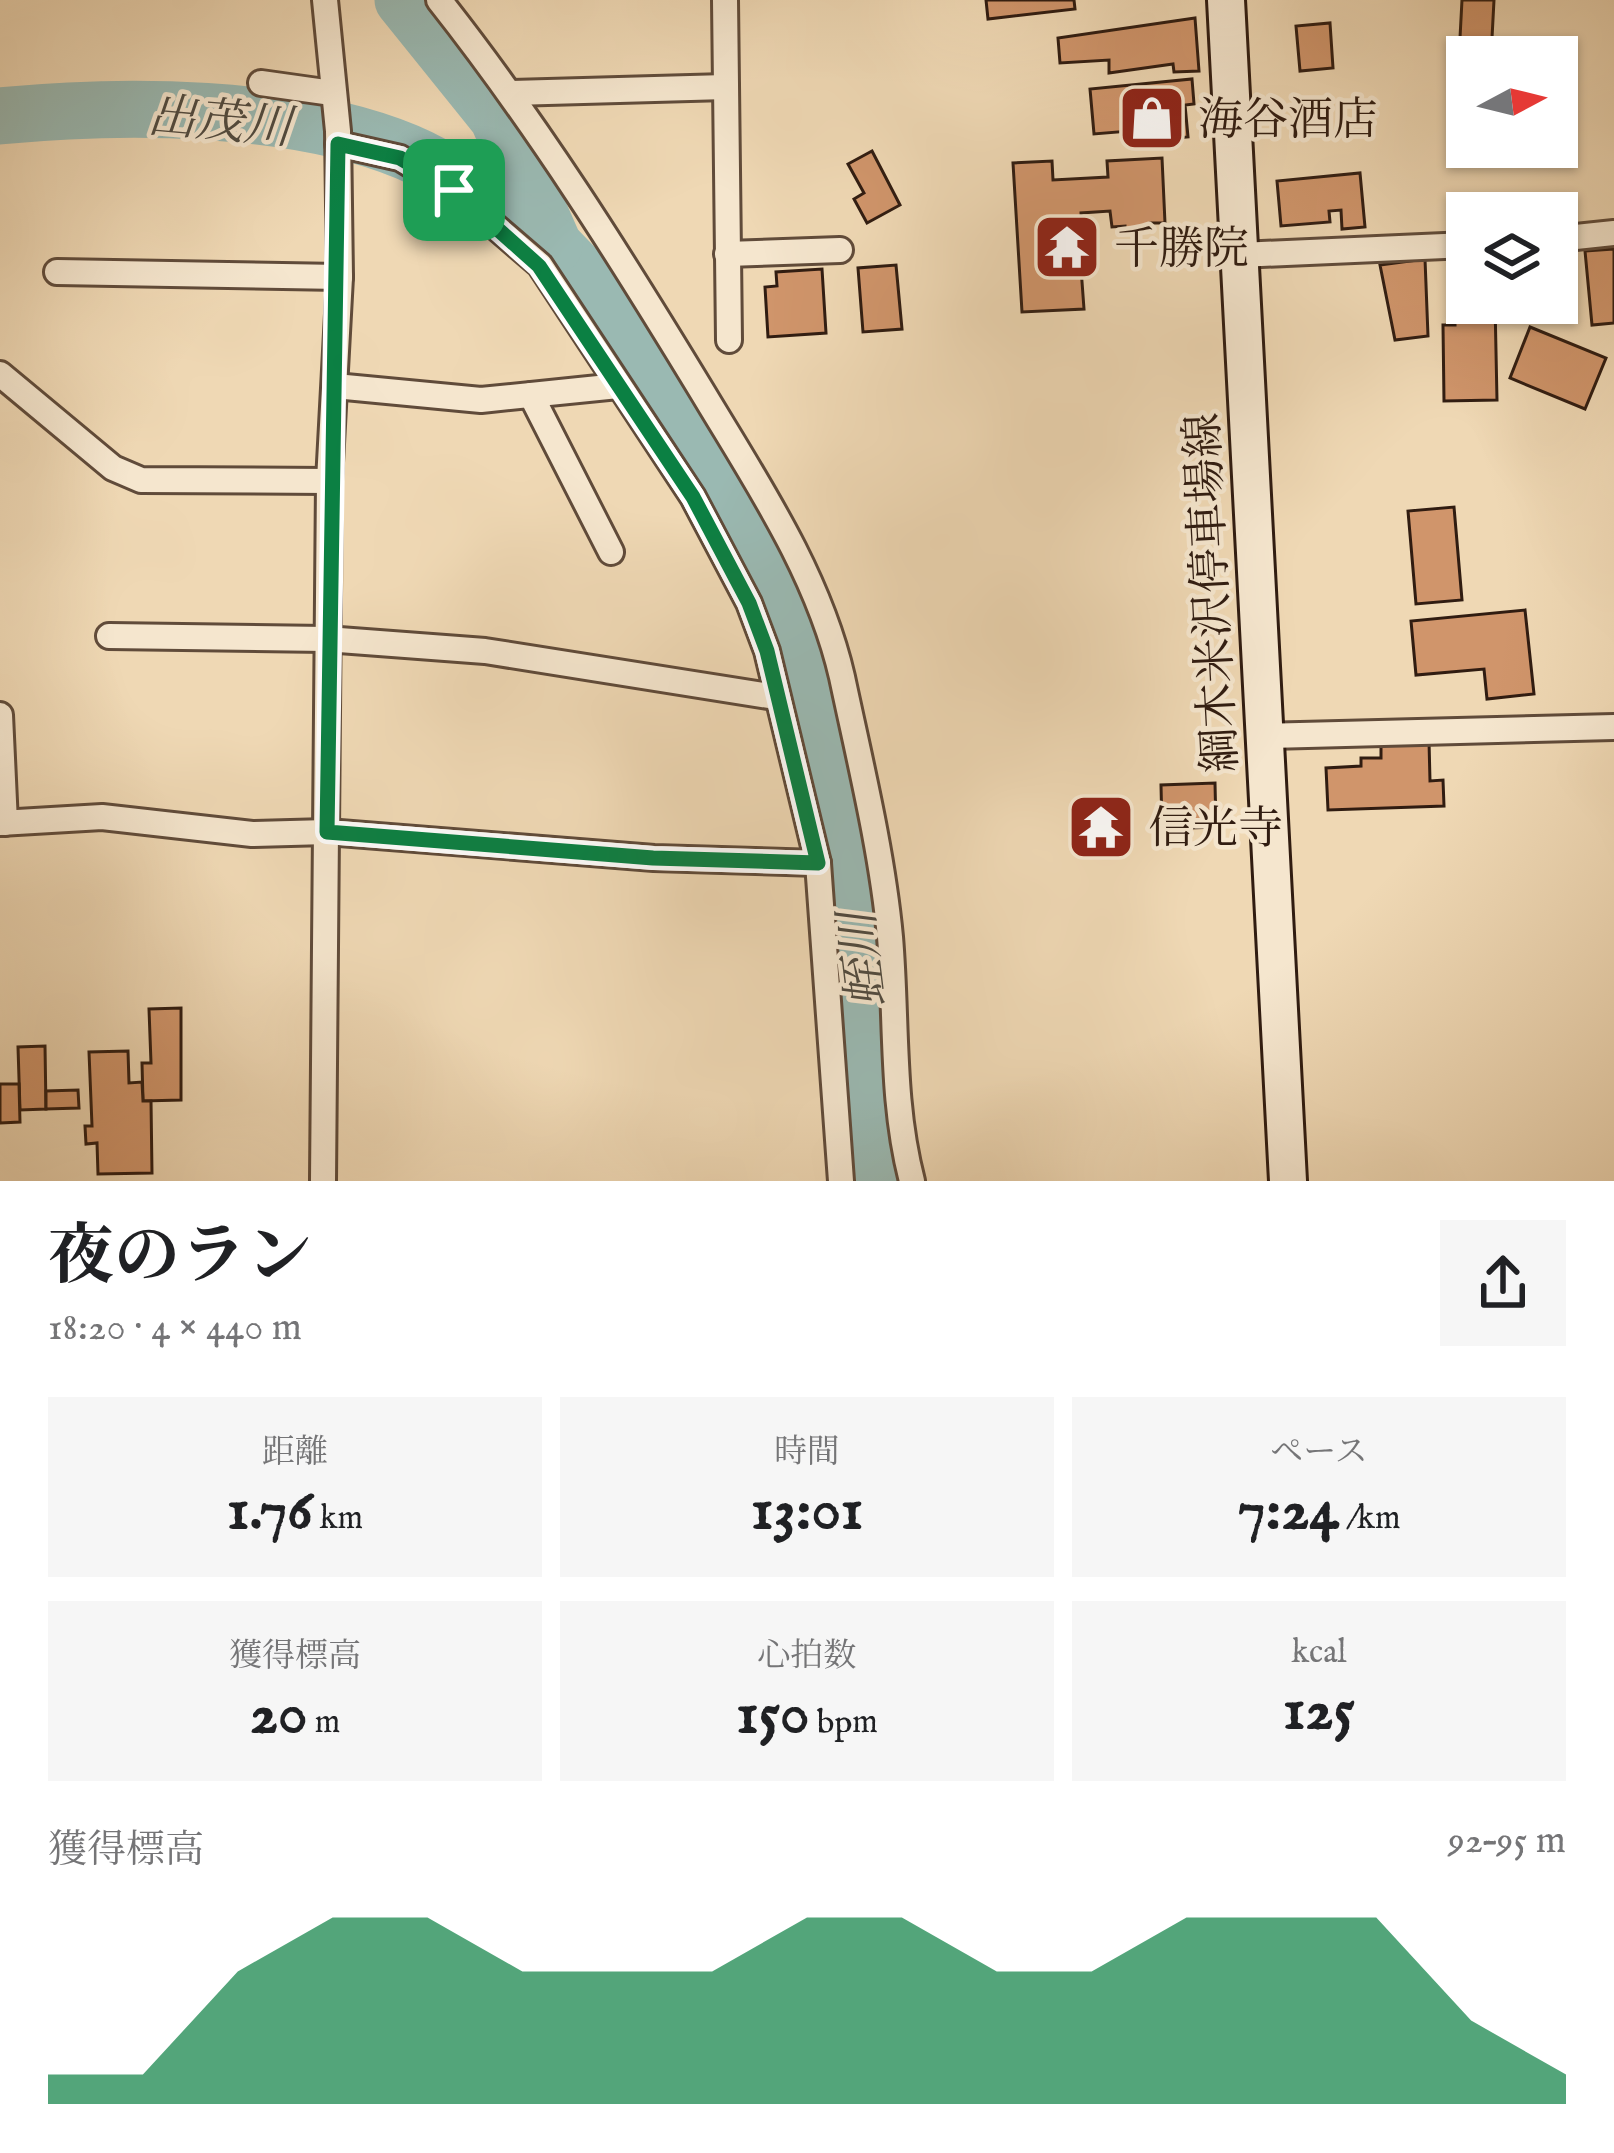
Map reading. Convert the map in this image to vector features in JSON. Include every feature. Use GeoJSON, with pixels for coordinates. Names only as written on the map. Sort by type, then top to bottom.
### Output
{"type":"FeatureCollection","features":[{"type":"Feature","properties":{"kind":"main road","name":"綱木米沢停車場線"},"geometry":{"type":"LineString","coordinates":[[1226,0],[1288,1181]]}},
{"type":"Feature","properties":{"kind":"street"},"geometry":{"type":"LineString","coordinates":[[439,0],[512,92],[669,337],[812,583],[842,676],[879,866],[890,933],[898,1107],[912,1181]]}},
{"type":"Feature","properties":{"kind":"street"},"geometry":{"type":"LineString","coordinates":[[724,0],[729,340]]}},
{"type":"Feature","properties":{"kind":"street"},"geometry":{"type":"LineString","coordinates":[[322,1],[338,138],[340,277],[328,481],[322,1181]]}},
{"type":"Feature","properties":{"kind":"street"},"geometry":{"type":"LineString","coordinates":[[261,83],[334,98]]}},
{"type":"Feature","properties":{"kind":"street"},"geometry":{"type":"LineString","coordinates":[[512,92],[726,87]]}},
{"type":"Feature","properties":{"kind":"street"},"geometry":{"type":"LineString","coordinates":[[338,138],[400,158],[500,227],[539,266],[693,497],[749,603],[767,651],[818,863],[841,1181]]}},
{"type":"Feature","properties":{"kind":"street"},"geometry":{"type":"LineString","coordinates":[[1578,237],[1614,233]]}},
{"type":"Feature","properties":{"kind":"street"},"geometry":{"type":"LineString","coordinates":[[1240,255],[1446,246]]}},
{"type":"Feature","properties":{"kind":"street"},"geometry":{"type":"LineString","coordinates":[[727,254],[840,250]]}},
{"type":"Feature","properties":{"kind":"street"},"geometry":{"type":"LineString","coordinates":[[57,272],[340,277]]}},
{"type":"Feature","properties":{"kind":"street"},"geometry":{"type":"LineString","coordinates":[[0,374],[112,468],[141,480],[328,481]]}},
{"type":"Feature","properties":{"kind":"street"},"geometry":{"type":"LineString","coordinates":[[334,386],[481,400],[618,386]]}},
{"type":"Feature","properties":{"kind":"street"},"geometry":{"type":"LineString","coordinates":[[531,395],[611,552]]}},
{"type":"Feature","properties":{"kind":"street"},"geometry":{"type":"LineString","coordinates":[[109,636],[326,639],[485,651],[775,697]]}},
{"type":"Feature","properties":{"kind":"street"},"geometry":{"type":"LineString","coordinates":[[0,715],[3,823],[102,817],[252,834],[327,832],[653,858],[818,863]]}},
{"type":"Feature","properties":{"kind":"street"},"geometry":{"type":"LineString","coordinates":[[1265,736],[1614,727]]}},
{"type":"Feature","properties":{"kind":"building"},"geometry":{"type":"Polygon","coordinates":[[[986,0],[1074,0],[1075,9],[988,19],[986,0]]]}},
{"type":"Feature","properties":{"kind":"building"},"geometry":{"type":"Polygon","coordinates":[[[1462,0],[1494,0],[1492,36],[1460,36],[1462,0]]]}},
{"type":"Feature","properties":{"kind":"building"},"geometry":{"type":"Polygon","coordinates":[[[1195,18],[1199,71],[1174,72],[1173,64],[1109,73],[1109,60],[1060,63],[1058,38],[1195,18]]]}},
{"type":"Feature","properties":{"kind":"building"},"geometry":{"type":"Polygon","coordinates":[[[1330,23],[1333,68],[1300,71],[1296,26],[1330,23]]]}},
{"type":"Feature","properties":{"kind":"building"},"geometry":{"type":"Polygon","coordinates":[[[1192,79],[1194,104],[1185,105],[1188,137],[1130,142],[1129,131],[1094,134],[1090,89],[1192,79]]]}},
{"type":"Feature","properties":{"kind":"building"},"geometry":{"type":"Polygon","coordinates":[[[872,151],[900,205],[867,223],[854,199],[864,193],[848,164],[872,151]]]}},
{"type":"Feature","properties":{"kind":"building"},"geometry":{"type":"Polygon","coordinates":[[[1162,158],[1165,223],[1151,223],[1152,230],[1125,232],[1125,226],[1112,227],[1110,211],[1081,213],[1082,242],[1093,241],[1095,267],[1081,268],[1084,309],[1022,312],[1013,163],[1052,161],[1053,180],[1108,177],[1107,161],[1162,158]]]}},
{"type":"Feature","properties":{"kind":"building"},"geometry":{"type":"Polygon","coordinates":[[[1360,173],[1365,227],[1342,229],[1341,210],[1329,211],[1330,222],[1281,226],[1277,181],[1360,173]]]}},
{"type":"Feature","properties":{"kind":"building"},"geometry":{"type":"Polygon","coordinates":[[[1614,249],[1614,323],[1592,325],[1585,251],[1614,249]]]}},
{"type":"Feature","properties":{"kind":"building"},"geometry":{"type":"Polygon","coordinates":[[[1425,259],[1428,336],[1395,340],[1380,265],[1425,259]]]}},
{"type":"Feature","properties":{"kind":"building"},"geometry":{"type":"Polygon","coordinates":[[[896,265],[902,329],[863,332],[858,268],[896,265]]]}},
{"type":"Feature","properties":{"kind":"building"},"geometry":{"type":"Polygon","coordinates":[[[822,269],[826,333],[768,337],[765,287],[777,286],[776,272],[822,269]]]}},
{"type":"Feature","properties":{"kind":"building"},"geometry":{"type":"Polygon","coordinates":[[[1495,324],[1497,400],[1444,401],[1443,325],[1495,324]]]}},
{"type":"Feature","properties":{"kind":"building"},"geometry":{"type":"Polygon","coordinates":[[[1530,327],[1606,358],[1585,409],[1510,378],[1530,327]]]}},
{"type":"Feature","properties":{"kind":"building"},"geometry":{"type":"Polygon","coordinates":[[[1454,507],[1462,600],[1416,604],[1408,511],[1454,507]]]}},
{"type":"Feature","properties":{"kind":"building"},"geometry":{"type":"Polygon","coordinates":[[[1525,610],[1534,694],[1487,699],[1484,669],[1416,675],[1411,621],[1525,610]]]}},
{"type":"Feature","properties":{"kind":"building"},"geometry":{"type":"Polygon","coordinates":[[[1429,741],[1430,781],[1443,780],[1444,806],[1328,810],[1326,768],[1361,766],[1361,758],[1381,758],[1381,743],[1429,741]]]}},
{"type":"Feature","properties":{"kind":"building"},"geometry":{"type":"Polygon","coordinates":[[[1215,783],[1216,827],[1162,829],[1161,785],[1215,783]]]}},
{"type":"Feature","properties":{"kind":"building"},"geometry":{"type":"Polygon","coordinates":[[[181,1008],[181,1100],[143,1101],[142,1063],[151,1063],[149,1009],[181,1008]]]}},
{"type":"Feature","properties":{"kind":"building"},"geometry":{"type":"Polygon","coordinates":[[[45,1046],[46,1109],[20,1110],[18,1047],[45,1046]]]}},
{"type":"Feature","properties":{"kind":"building"},"geometry":{"type":"Polygon","coordinates":[[[128,1051],[129,1083],[142,1082],[143,1101],[151,1101],[152,1173],[98,1174],[97,1143],[86,1144],[85,1126],[92,1126],[89,1052],[128,1051]]]}},
{"type":"Feature","properties":{"kind":"building"},"geometry":{"type":"Polygon","coordinates":[[[0,1084],[19,1084],[20,1122],[0,1123],[0,1084]]]}},
{"type":"Feature","properties":{"kind":"building"},"geometry":{"type":"Polygon","coordinates":[[[78,1090],[79,1108],[46,1109],[46,1091],[78,1090]]]}},
{"type":"Feature","properties":{"kind":"waterway","name":"蛭川"},"geometry":{"type":"LineString","coordinates":[[403,0],[498,118],[554,246],[631,325],[690,422],[801,647],[840,804],[864,959],[880,1181]]}},
{"type":"Feature","properties":{"kind":"waterway","name":"出茂川"},"geometry":{"type":"LineString","coordinates":[[0,116],[153,109],[312,124],[362,136],[426,161],[554,246]]}},
{"type":"Feature","properties":{"kind":"place","name":"海谷酒店"},"geometry":{"type":"Point","coordinates":[1152,118]}},
{"type":"Feature","properties":{"kind":"place","name":"千勝院"},"geometry":{"type":"Point","coordinates":[1067,247]}},
{"type":"Feature","properties":{"kind":"place","name":"信光寺"},"geometry":{"type":"Point","coordinates":[1101,827]}},
{"type":"Feature","properties":{"kind":"route"},"geometry":{"type":"LineString","coordinates":[[338,144],[400,158],[454,190],[539,266],[693,497],[749,603],[767,651],[818,863],[653,858],[327,832],[328,481],[340,277],[338,144]]}}]}
